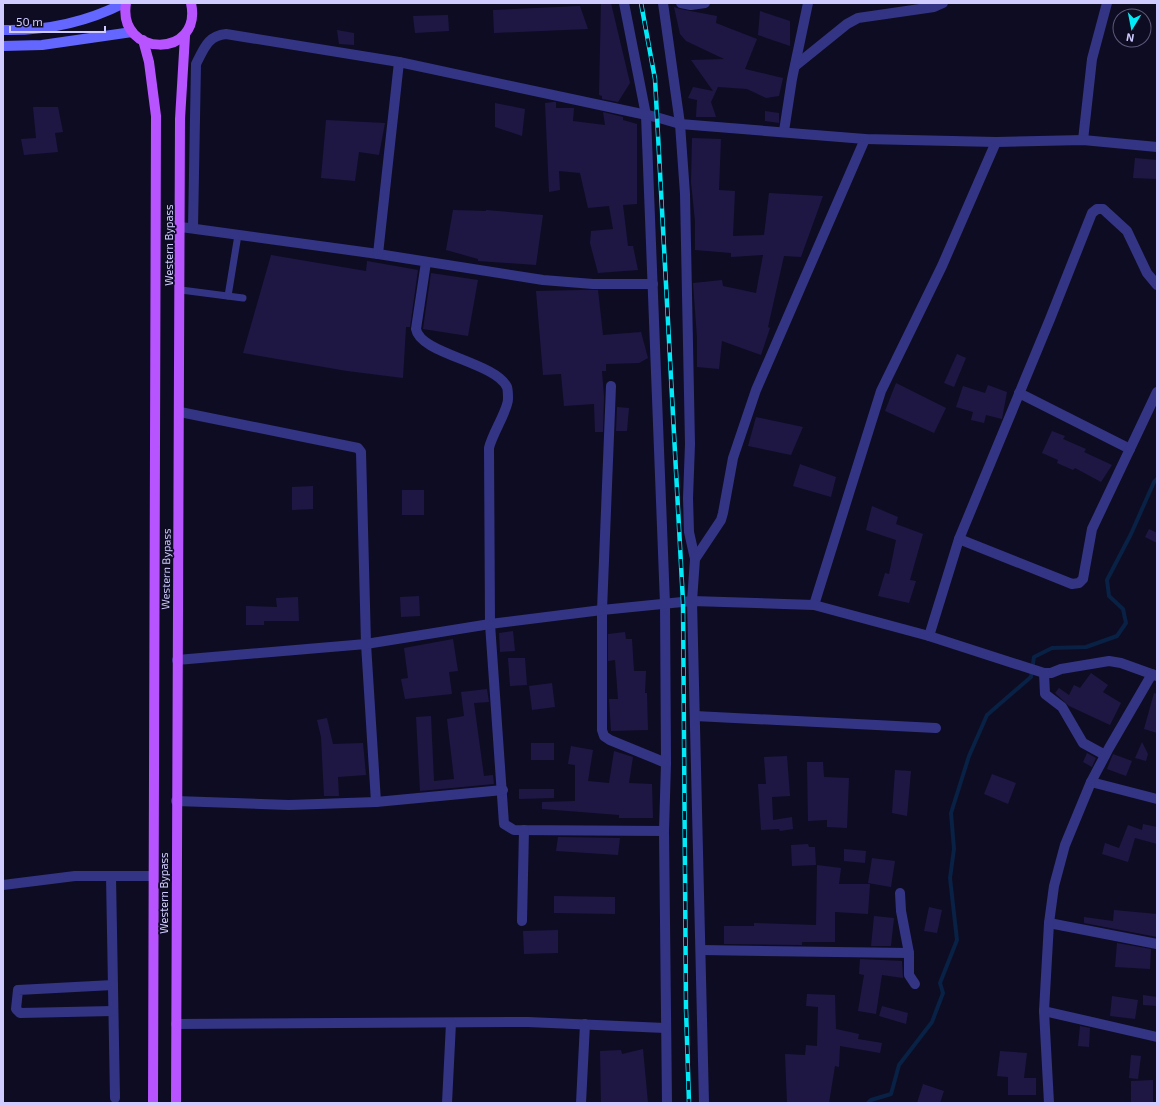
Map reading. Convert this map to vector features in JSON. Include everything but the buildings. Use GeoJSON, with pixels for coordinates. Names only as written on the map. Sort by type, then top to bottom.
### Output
{"type":"FeatureCollection","features":[{"type":"Feature","properties":{"kind":"main road"},"geometry":{"type":"LineString","coordinates":[[3,30],[57,27],[84,21],[125,3],[126,15],[132,32],[148,44],[159,46],[170,44],[185,36]]}},
{"type":"Feature","properties":{"kind":"main road","name":"Western Bypass"},"geometry":{"type":"LineString","coordinates":[[176,1103],[176,801],[181,290],[181,93],[185,36],[192,22],[193,11],[191,3]]}},
{"type":"Feature","properties":{"kind":"main road"},"geometry":{"type":"LineString","coordinates":[[3,46],[42,45],[132,32]]}},
{"type":"Feature","properties":{"kind":"main road","name":"Western Bypass"},"geometry":{"type":"LineString","coordinates":[[143,40],[149,62],[156,116],[153,1103]]}},
{"type":"Feature","properties":{"kind":"street"},"geometry":{"type":"LineString","coordinates":[[624,3],[646,115],[653,284],[665,604],[666,763],[664,830],[667,1103]]}},
{"type":"Feature","properties":{"kind":"street"},"geometry":{"type":"LineString","coordinates":[[663,3],[680,124],[685,194],[690,444],[688,498],[689,532],[694,559],[692,601],[704,1103]]}},
{"type":"Feature","properties":{"kind":"street"},"geometry":{"type":"LineString","coordinates":[[681,3],[691,5],[705,3]]}},
{"type":"Feature","properties":{"kind":"street"},"geometry":{"type":"LineString","coordinates":[[784,131],[808,3]]}},
{"type":"Feature","properties":{"kind":"street"},"geometry":{"type":"LineString","coordinates":[[795,66],[847,24],[858,18],[934,7],[943,3]]}},
{"type":"Feature","properties":{"kind":"street"},"geometry":{"type":"LineString","coordinates":[[1083,140],[1092,59],[1107,3]]}},
{"type":"Feature","properties":{"kind":"street"},"geometry":{"type":"LineString","coordinates":[[193,228],[196,64],[206,44],[216,35],[226,34],[399,62],[646,115],[680,124],[865,138],[996,142],[1083,140],[1157,146]]}},
{"type":"Feature","properties":{"kind":"street"},"geometry":{"type":"LineString","coordinates":[[378,254],[399,62]]}},
{"type":"Feature","properties":{"kind":"street"},"geometry":{"type":"LineString","coordinates":[[694,559],[721,520],[733,458],[756,390],[865,138]]}},
{"type":"Feature","properties":{"kind":"street"},"geometry":{"type":"LineString","coordinates":[[814,605],[881,391],[942,266],[996,142]]}},
{"type":"Feature","properties":{"kind":"street"},"geometry":{"type":"LineString","coordinates":[[929,636],[959,539],[1092,213],[1097,209],[1103,209],[1127,231],[1147,273],[1157,285]]}},
{"type":"Feature","properties":{"kind":"street"},"geometry":{"type":"LineString","coordinates":[[181,227],[378,254],[543,280],[593,284],[653,284]]}},
{"type":"Feature","properties":{"kind":"street"},"geometry":{"type":"LineString","coordinates":[[426,262],[416,329],[417,333],[427,343],[495,375],[507,387],[508,402],[491,437],[489,448],[490,624],[503,790],[504,824],[514,830],[664,830]]}},
{"type":"Feature","properties":{"kind":"street"},"geometry":{"type":"LineString","coordinates":[[611,386],[602,610],[602,730],[604,736],[610,740],[666,763]]}},
{"type":"Feature","properties":{"kind":"street"},"geometry":{"type":"LineString","coordinates":[[959,539],[1072,584],[1079,583],[1083,578],[1092,529],[1157,392]]}},
{"type":"Feature","properties":{"kind":"street"},"geometry":{"type":"LineString","coordinates":[[1019,393],[1130,448]]}},
{"type":"Feature","properties":{"kind":"street"},"geometry":{"type":"LineString","coordinates":[[180,412],[358,448],[361,452],[366,644],[376,802]]}},
{"type":"Feature","properties":{"kind":"street"},"geometry":{"type":"LineString","coordinates":[[177,660],[366,644],[490,624],[602,610],[692,601],[814,605],[929,636],[1044,673],[1051,673],[1061,669],[1109,661],[1121,663],[1154,675],[1105,755],[1091,782],[1065,845],[1054,886],[1049,923],[1044,1011],[1049,1103]]}},
{"type":"Feature","properties":{"kind":"street"},"geometry":{"type":"LineString","coordinates":[[1044,673],[1045,694],[1062,707],[1083,743],[1105,755]]}},
{"type":"Feature","properties":{"kind":"street"},"geometry":{"type":"LineString","coordinates":[[695,716],[936,728]]}},
{"type":"Feature","properties":{"kind":"street"},"geometry":{"type":"LineString","coordinates":[[1091,782],[1157,799]]}},
{"type":"Feature","properties":{"kind":"street"},"geometry":{"type":"LineString","coordinates":[[176,801],[289,805],[376,802],[503,790]]}},
{"type":"Feature","properties":{"kind":"street"},"geometry":{"type":"LineString","coordinates":[[522,921],[524,830]]}},
{"type":"Feature","properties":{"kind":"street"},"geometry":{"type":"LineString","coordinates":[[3,885],[75,876],[153,876]]}},
{"type":"Feature","properties":{"kind":"street"},"geometry":{"type":"LineString","coordinates":[[112,876],[115,1098]]}},
{"type":"Feature","properties":{"kind":"street"},"geometry":{"type":"LineString","coordinates":[[900,893],[900,911],[909,953],[908,975],[915,984]]}},
{"type":"Feature","properties":{"kind":"street"},"geometry":{"type":"LineString","coordinates":[[1049,923],[1157,944]]}},
{"type":"Feature","properties":{"kind":"street"},"geometry":{"type":"LineString","coordinates":[[701,950],[909,953]]}},
{"type":"Feature","properties":{"kind":"street"},"geometry":{"type":"LineString","coordinates":[[113,985],[18,990],[16,1009],[20,1013],[113,1011]]}},
{"type":"Feature","properties":{"kind":"street"},"geometry":{"type":"LineString","coordinates":[[1044,1011],[1157,1037]]}},
{"type":"Feature","properties":{"kind":"street"},"geometry":{"type":"LineString","coordinates":[[176,1024],[528,1022],[666,1028]]}},
{"type":"Feature","properties":{"kind":"street"},"geometry":{"type":"LineString","coordinates":[[447,1103],[451,1023]]}},
{"type":"Feature","properties":{"kind":"street"},"geometry":{"type":"LineString","coordinates":[[581,1103],[585,1024]]}},
{"type":"Feature","properties":{"kind":"lane"},"geometry":{"type":"LineString","coordinates":[[228,296],[238,234]]}},
{"type":"Feature","properties":{"kind":"lane"},"geometry":{"type":"LineString","coordinates":[[181,290],[243,298]]}},
{"type":"Feature","properties":{"kind":"waterway"},"geometry":{"type":"LineString","coordinates":[[868,1103],[871,1100],[891,1094],[899,1065],[932,1022],[943,993],[940,983],[957,940],[950,878],[954,849],[951,813],[969,756],[987,715],[1031,677],[1034,657],[1052,648],[1086,647],[1117,636],[1126,623],[1123,609],[1109,596],[1107,580],[1131,534],[1154,482],[1157,479]]}},
{"type":"Feature","properties":{"kind":"railway"},"geometry":{"type":"LineString","coordinates":[[641,3],[655,79],[683,602],[686,1009],[689,1103]]}}]}
